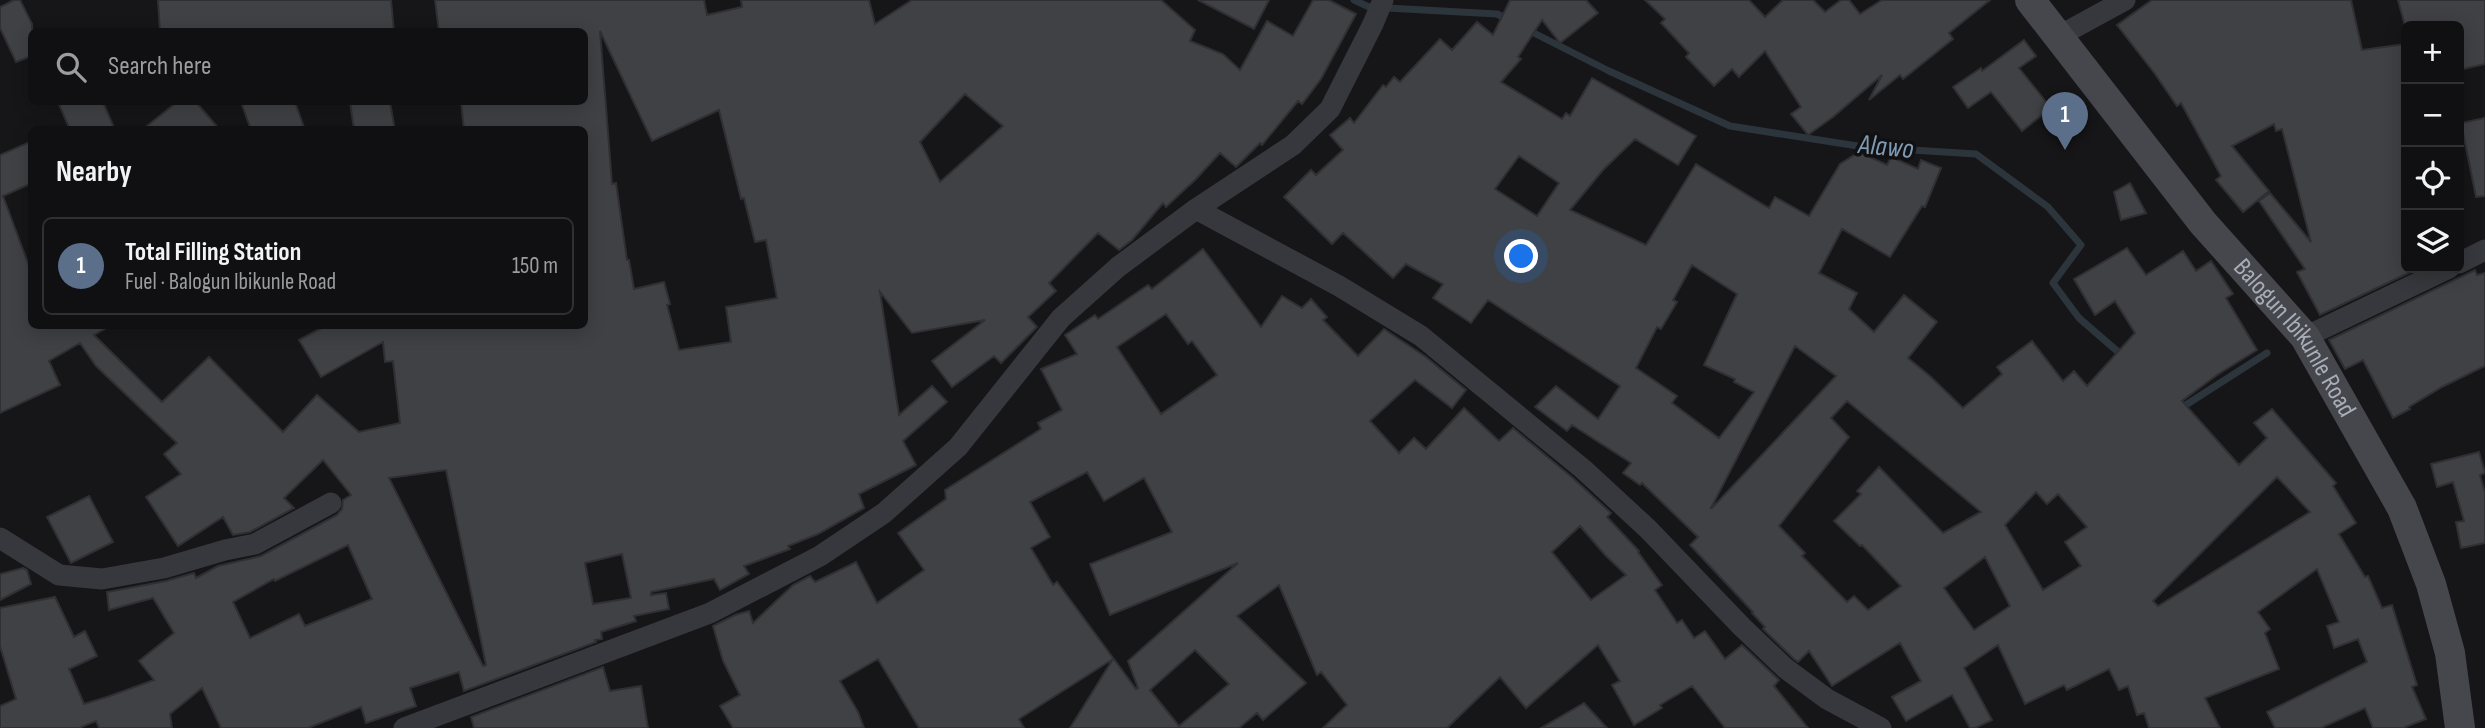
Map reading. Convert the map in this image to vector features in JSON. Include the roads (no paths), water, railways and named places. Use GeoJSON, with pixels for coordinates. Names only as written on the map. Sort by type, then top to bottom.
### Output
{"type":"FeatureCollection","features":[{"type":"Feature","properties":{"kind":"street"},"geometry":{"type":"LineString","coordinates":[[404,728],[710,613],[820,556],[884,513],[958,447],[1061,318],[1118,267],[1196,209],[1293,145],[1330,109],[1383,0]]}},
{"type":"Feature","properties":{"kind":"street","name":"Balogun Ibikunle Road"},"geometry":{"type":"LineString","coordinates":[[2030,0],[2203,223],[2305,337],[2402,508],[2431,584],[2447,642],[2460,728]]}},
{"type":"Feature","properties":{"kind":"street"},"geometry":{"type":"LineString","coordinates":[[2059,36],[2125,0]]}},
{"type":"Feature","properties":{"kind":"street"},"geometry":{"type":"LineString","coordinates":[[1196,209],[1339,286],[1420,336],[1583,468],[1648,529],[1742,627],[1786,668],[1827,699],[1881,728]]}},
{"type":"Feature","properties":{"kind":"street"},"geometry":{"type":"LineString","coordinates":[[2464,260],[2485,250]]}},
{"type":"Feature","properties":{"kind":"street"},"geometry":{"type":"LineString","coordinates":[[2305,337],[2439,273]]}},
{"type":"Feature","properties":{"kind":"street"},"geometry":{"type":"LineString","coordinates":[[0,538],[59,575],[102,579],[164,568],[255,544],[331,503]]}},
{"type":"Feature","properties":{"kind":"waterway","name":"Alawo"},"geometry":{"type":"LineString","coordinates":[[1354,0],[1369,7],[1497,14],[1509,20]]}},
{"type":"Feature","properties":{"kind":"waterway","name":"Alawo"},"geometry":{"type":"LineString","coordinates":[[1526,29],[1609,71],[1730,126],[1864,147],[1976,154],[2048,207],[2081,245],[2053,283],[2079,318],[2124,357]]}},
{"type":"Feature","properties":{"kind":"waterway","name":"Alawo"},"geometry":{"type":"LineString","coordinates":[[2180,407],[2267,353]]}},
{"type":"Feature","properties":{"kind":"place","name":"Total Filling Station"},"geometry":{"type":"Point","coordinates":[2065,150]}}]}
